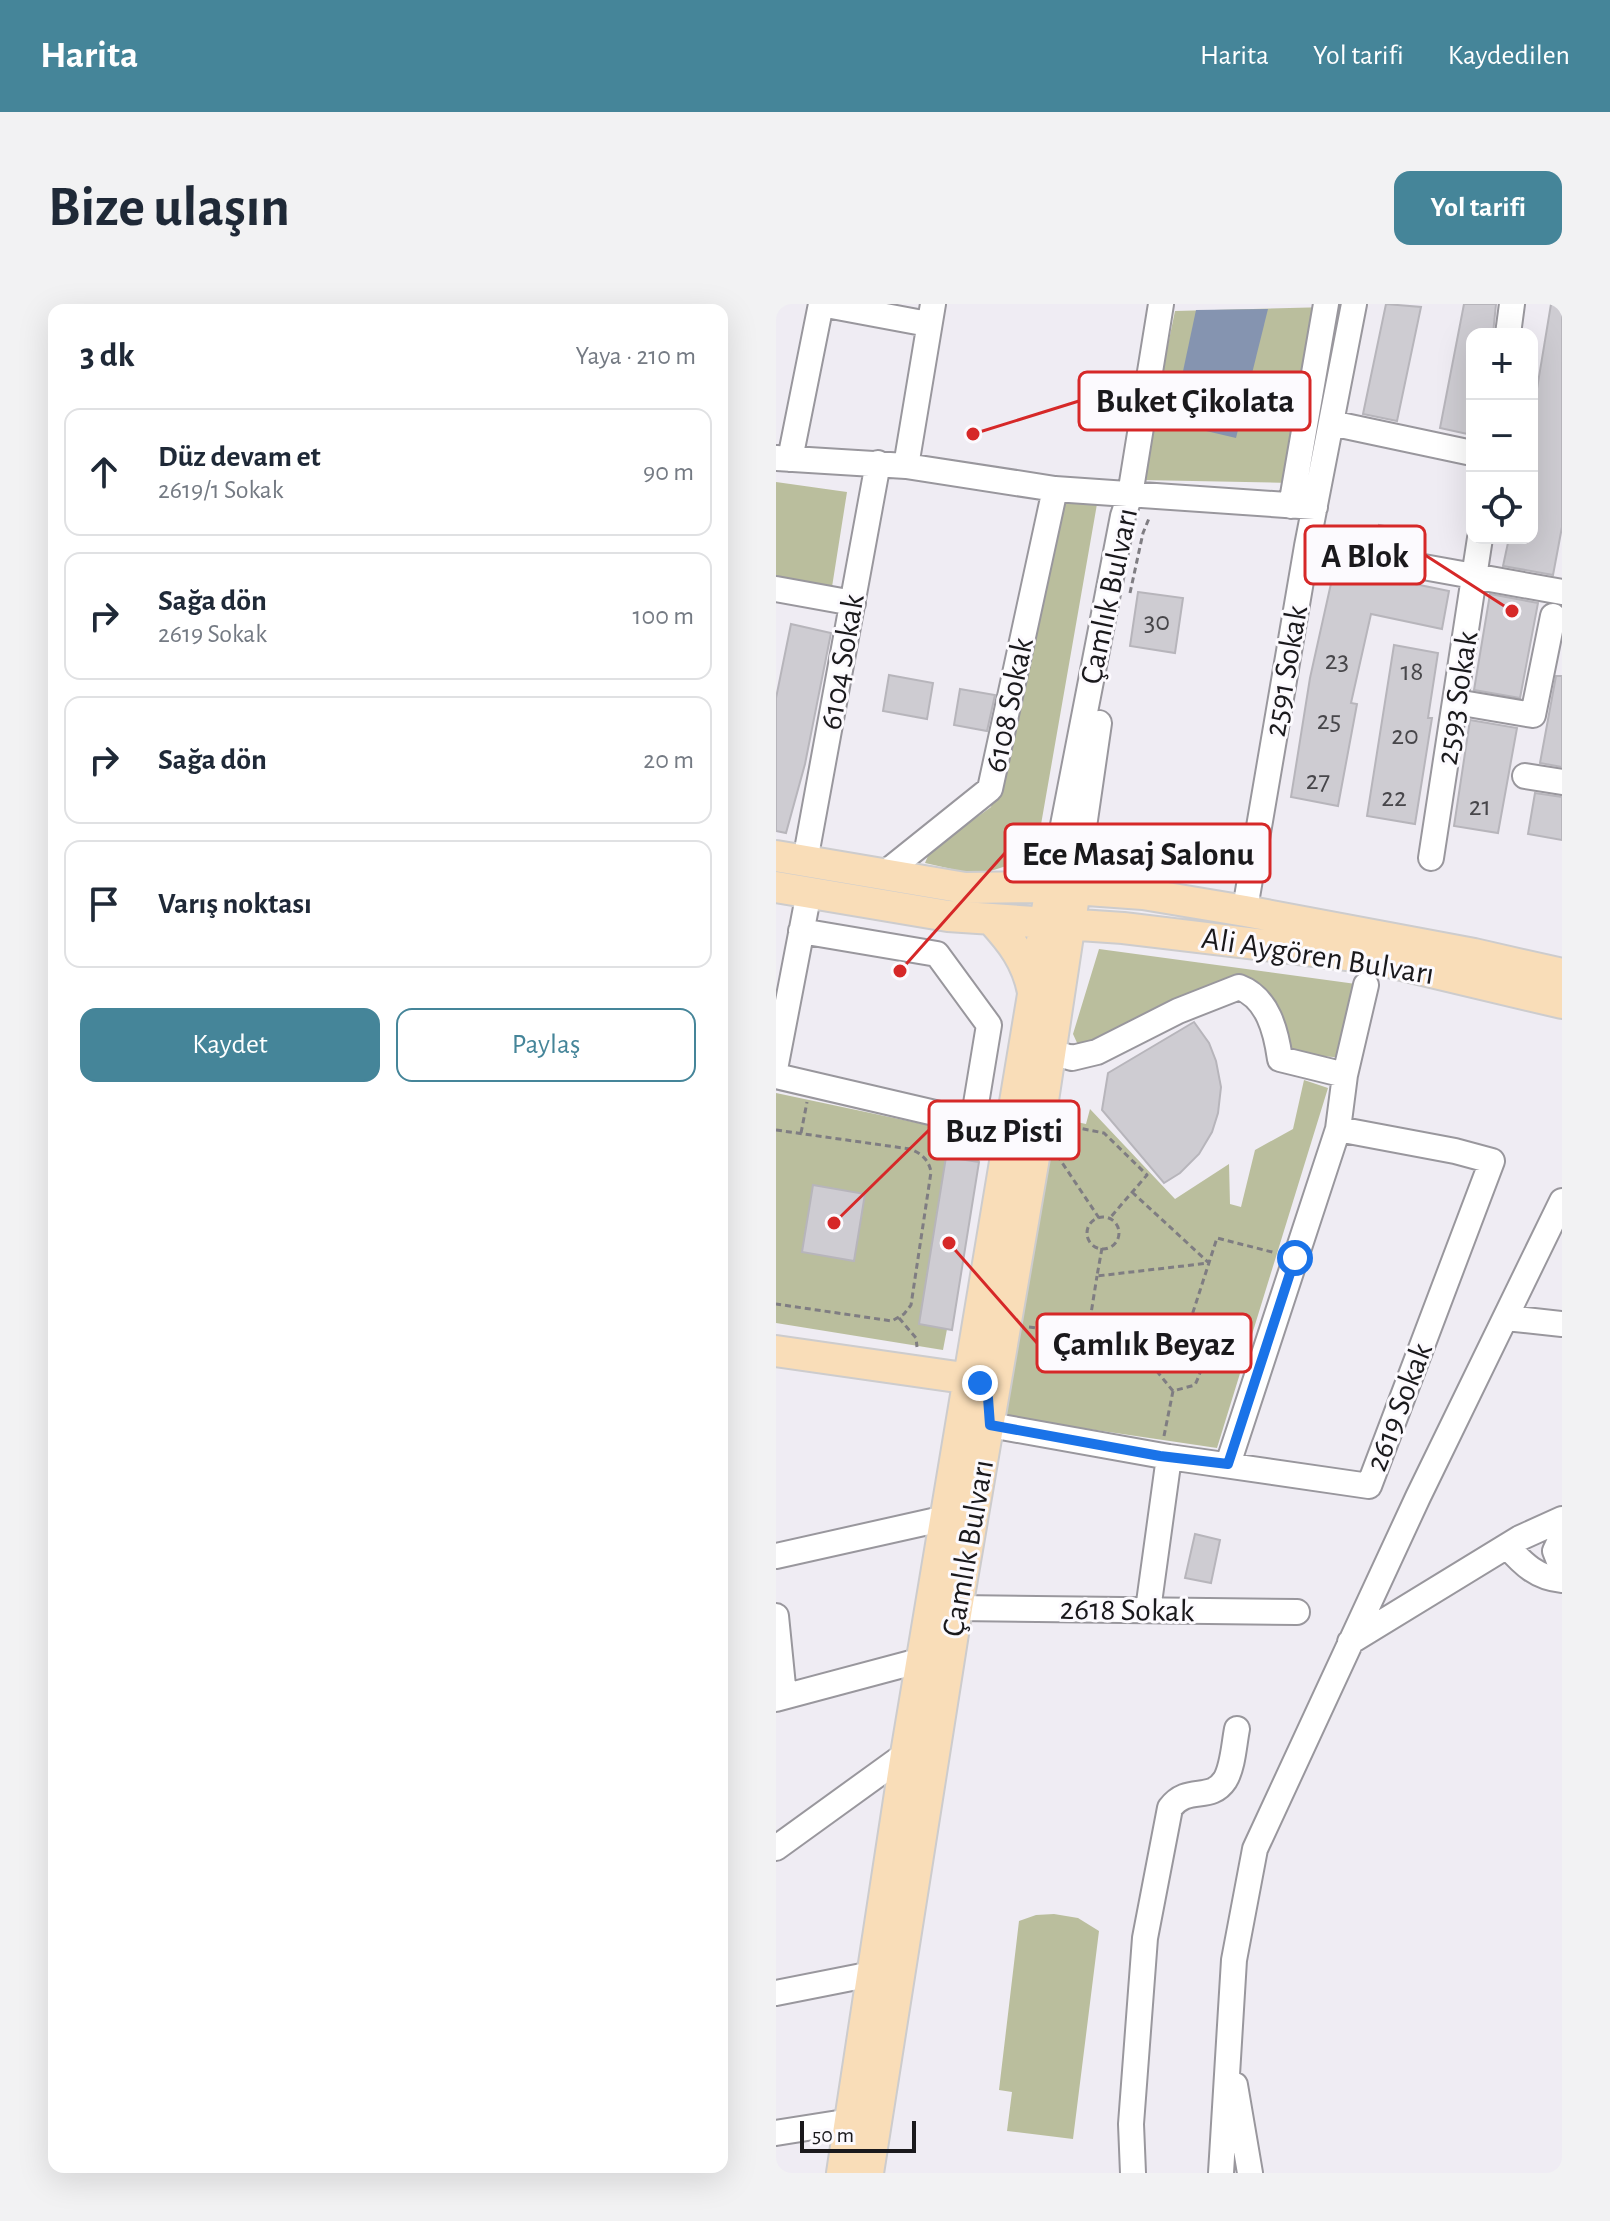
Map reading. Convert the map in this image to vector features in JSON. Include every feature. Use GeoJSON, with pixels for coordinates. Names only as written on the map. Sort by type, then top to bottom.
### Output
{"type":"FeatureCollection","features":[{"type":"Feature","properties":{"kind":"main road","name":"Ali Aygören Bulvarı"},"geometry":{"type":"LineString","coordinates":[[791,858],[965,888],[1063,888],[1143,894],[1459,951],[1562,974]]}},
{"type":"Feature","properties":{"kind":"main road","name":"Ali Aygören Bulvarı"},"geometry":{"type":"LineString","coordinates":[[776,887],[948,916],[1123,928],[1372,958],[1562,1003]]}},
{"type":"Feature","properties":{"kind":"main road","name":"Çamlık Bulvarı"},"geometry":{"type":"LineString","coordinates":[[842,2173],[906,1754],[946,1518],[961,1385],[1026,1126],[1051,1052],[1047,998],[1063,888]]}},
{"type":"Feature","properties":{"kind":"main road"},"geometry":{"type":"LineString","coordinates":[[991,919],[1018,950],[1047,998]]}},
{"type":"Feature","properties":{"kind":"main road"},"geometry":{"type":"LineString","coordinates":[[1026,1126],[1047,998],[1104,937],[1123,928]]}},
{"type":"Feature","properties":{"kind":"main road","name":"Çamlık Bulvarı"},"geometry":{"type":"LineString","coordinates":[[868,2173],[957,1608],[990,1425],[1005,1324],[1026,1126]]}},
{"type":"Feature","properties":{"kind":"main road"},"geometry":{"type":"LineString","coordinates":[[776,1351],[917,1371],[961,1385]]}},
{"type":"Feature","properties":{"kind":"street"},"geometry":{"type":"LineString","coordinates":[[906,466],[930,314],[821,304],[783,458],[906,466],[1055,489],[1303,506]]}},
{"type":"Feature","properties":{"kind":"street","name":"Çamlık Bulvarı"},"geometry":{"type":"LineString","coordinates":[[1063,888],[1123,516],[1142,496],[1161,304]]}},
{"type":"Feature","properties":{"kind":"street","name":"2591 Sokak"},"geometry":{"type":"LineString","coordinates":[[1247,897],[1307,546],[1303,506],[1326,304]]}},
{"type":"Feature","properties":{"kind":"street","name":"2591 Sokak"},"geometry":{"type":"LineString","coordinates":[[1303,506],[1331,423],[1354,304]]}},
{"type":"Feature","properties":{"kind":"street"},"geometry":{"type":"LineString","coordinates":[[1509,328],[1512,304]]}},
{"type":"Feature","properties":{"kind":"street"},"geometry":{"type":"LineString","coordinates":[[1331,423],[1466,452]]}},
{"type":"Feature","properties":{"kind":"street","name":"6104 Sokak"},"geometry":{"type":"LineString","coordinates":[[791,858],[853,603],[878,463]]}},
{"type":"Feature","properties":{"kind":"street","name":"6108 Sokak"},"geometry":{"type":"LineString","coordinates":[[884,874],[990,789],[1055,489]]}},
{"type":"Feature","properties":{"kind":"street","name":"2593 Sokak"},"geometry":{"type":"LineString","coordinates":[[1431,858],[1479,544]]}},
{"type":"Feature","properties":{"kind":"street"},"geometry":{"type":"LineString","coordinates":[[1307,546],[1562,592]]}},
{"type":"Feature","properties":{"kind":"street"},"geometry":{"type":"LineString","coordinates":[[776,589],[853,603]]}},
{"type":"Feature","properties":{"kind":"street"},"geometry":{"type":"LineString","coordinates":[[1456,702],[1533,715],[1553,616]]}},
{"type":"Feature","properties":{"kind":"street"},"geometry":{"type":"LineString","coordinates":[[1525,776],[1562,782]]}},
{"type":"Feature","properties":{"kind":"street"},"geometry":{"type":"LineString","coordinates":[[1009,887],[1026,877],[1072,828],[1106,866],[1143,894]]}},
{"type":"Feature","properties":{"kind":"street"},"geometry":{"type":"LineString","coordinates":[[776,1064],[809,892]]}},
{"type":"Feature","properties":{"kind":"street"},"geometry":{"type":"LineString","coordinates":[[801,931],[937,954],[989,1025],[973,1122]]}},
{"type":"Feature","properties":{"kind":"street"},"geometry":{"type":"LineString","coordinates":[[1228,1464],[1338,1129],[1345,1075],[1366,985]]}},
{"type":"Feature","properties":{"kind":"street"},"geometry":{"type":"LineString","coordinates":[[1051,1052],[1072,1058],[1097,1052],[1178,1011],[1239,987],[1253,992],[1267,1011],[1280,1059],[1345,1075]]}},
{"type":"Feature","properties":{"kind":"street"},"geometry":{"type":"LineString","coordinates":[[776,1076],[973,1122],[1026,1126]]}},
{"type":"Feature","properties":{"kind":"street","name":"2619 Sokak"},"geometry":{"type":"LineString","coordinates":[[990,1425],[1165,1456],[1369,1486],[1492,1161],[1338,1129]]}},
{"type":"Feature","properties":{"kind":"street"},"geometry":{"type":"LineString","coordinates":[[1221,2173],[1234,1960],[1255,1849],[1350,1642],[1562,1201]]}},
{"type":"Feature","properties":{"kind":"street"},"geometry":{"type":"LineString","coordinates":[[1506,1318],[1562,1324]]}},
{"type":"Feature","properties":{"kind":"street"},"geometry":{"type":"LineString","coordinates":[[961,1385],[980,1383],[986,1389],[990,1425]]}},
{"type":"Feature","properties":{"kind":"street"},"geometry":{"type":"LineString","coordinates":[[1148,1610],[1165,1456]]}},
{"type":"Feature","properties":{"kind":"street"},"geometry":{"type":"LineString","coordinates":[[776,1556],[946,1518]]}},
{"type":"Feature","properties":{"kind":"street"},"geometry":{"type":"LineString","coordinates":[[1350,1642],[1507,1546],[1562,1519]]}},
{"type":"Feature","properties":{"kind":"street"},"geometry":{"type":"LineString","coordinates":[[1562,1536],[1555,1551],[1562,1569]]}},
{"type":"Feature","properties":{"kind":"street"},"geometry":{"type":"LineString","coordinates":[[1507,1546],[1540,1577],[1562,1580]]}},
{"type":"Feature","properties":{"kind":"street","name":"2618 Sokak"},"geometry":{"type":"LineString","coordinates":[[957,1608],[1297,1612]]}},
{"type":"Feature","properties":{"kind":"street"},"geometry":{"type":"LineString","coordinates":[[776,1616],[780,1697],[922,1660]]}},
{"type":"Feature","properties":{"kind":"street"},"geometry":{"type":"LineString","coordinates":[[1133,2173],[1131,2124],[1145,1938],[1170,1808],[1178,1798],[1208,1793],[1219,1787],[1227,1777],[1237,1729]]}},
{"type":"Feature","properties":{"kind":"street"},"geometry":{"type":"LineString","coordinates":[[776,1848],[906,1754]]}},
{"type":"Feature","properties":{"kind":"street"},"geometry":{"type":"LineString","coordinates":[[776,1993],[872,1974]]}},
{"type":"Feature","properties":{"kind":"street"},"geometry":{"type":"LineString","coordinates":[[1230,2037],[1250,2173]]}},
{"type":"Feature","properties":{"kind":"street"},"geometry":{"type":"LineString","coordinates":[[776,2133],[851,2121]]}},
{"type":"Feature","properties":{"kind":"path"},"geometry":{"type":"LineString","coordinates":[[1129,594],[1143,533],[1149,522],[1142,496]]}},
{"type":"Feature","properties":{"kind":"path"},"geometry":{"type":"LineString","coordinates":[[801,1133],[811,1084]]}},
{"type":"Feature","properties":{"kind":"path"},"geometry":{"type":"LineString","coordinates":[[1026,1126],[1104,1133],[1147,1175],[1109,1219]]}},
{"type":"Feature","properties":{"kind":"path"},"geometry":{"type":"LineString","coordinates":[[776,1130],[910,1149],[919,1152],[930,1165],[911,1305],[899,1318],[884,1320],[776,1304]]}},
{"type":"Feature","properties":{"kind":"path"},"geometry":{"type":"LineString","coordinates":[[1057,1155],[1099,1218]]}},
{"type":"Feature","properties":{"kind":"path"},"geometry":{"type":"LineString","coordinates":[[1132,1192],[1209,1263]]}},
{"type":"Feature","properties":{"kind":"path"},"geometry":{"type":"LineString","coordinates":[[1099,1218],[1109,1219],[1117,1226],[1118,1237],[1112,1246],[1102,1248],[1092,1244],[1087,1234],[1090,1224],[1099,1218]]}},
{"type":"Feature","properties":{"kind":"path"},"geometry":{"type":"LineString","coordinates":[[1184,1340],[1217,1238],[1295,1258]]}},
{"type":"Feature","properties":{"kind":"path"},"geometry":{"type":"LineString","coordinates":[[1090,1320],[1102,1248]]}},
{"type":"Feature","properties":{"kind":"path"},"geometry":{"type":"LineString","coordinates":[[1097,1276],[1209,1263]]}},
{"type":"Feature","properties":{"kind":"path"},"geometry":{"type":"LineString","coordinates":[[1165,1456],[1173,1391],[1151,1364],[1064,1347],[1061,1331],[1071,1315],[1157,1345],[1184,1340],[1199,1352],[1203,1368],[1195,1385],[1173,1391]]}},
{"type":"Feature","properties":{"kind":"path"},"geometry":{"type":"LineString","coordinates":[[899,1318],[916,1338],[917,1371]]}},
{"type":"Feature","properties":{"kind":"path"},"geometry":{"type":"LineString","coordinates":[[1005,1324],[1061,1331]]}},
{"type":"Feature","properties":{"kind":"green space"},"geometry":{"type":"Polygon","coordinates":[[[1329,307],[1291,483],[1140,480],[1175,311],[1329,307]]]}},
{"type":"Feature","properties":{"kind":"green space"},"geometry":{"type":"Polygon","coordinates":[[[776,482],[847,492],[832,587],[776,577],[776,482]]]}},
{"type":"Feature","properties":{"kind":"green space"},"geometry":{"type":"Polygon","coordinates":[[[1057,500],[1097,504],[1039,836],[1019,862],[978,875],[925,863],[930,851],[991,807],[1057,500]]]}},
{"type":"Feature","properties":{"kind":"green space"},"geometry":{"type":"Polygon","coordinates":[[[1099,949],[1356,984],[1344,1058],[1289,1053],[1254,983],[1078,1045],[1073,1034],[1099,949]]]}},
{"type":"Feature","properties":{"kind":"green space"},"geometry":{"type":"Polygon","coordinates":[[[1304,1080],[1328,1088],[1217,1448],[1000,1416],[1049,1116],[1086,1124],[1090,1109],[1175,1199],[1229,1164],[1230,1204],[1241,1207],[1255,1150],[1293,1129],[1304,1080]]]}},
{"type":"Feature","properties":{"kind":"green space"},"geometry":{"type":"Polygon","coordinates":[[[776,1093],[984,1137],[943,1350],[776,1323],[776,1093]]]}},
{"type":"Feature","properties":{"kind":"green space"},"geometry":{"type":"Polygon","coordinates":[[[1036,1915],[1078,1918],[1099,1931],[1073,2139],[1007,2131],[1012,2092],[999,2090],[1019,1921],[1036,1915]]]}},
{"type":"Feature","properties":{"kind":"water"},"geometry":{"type":"Polygon","coordinates":[[[1268,309],[1236,438],[1172,423],[1196,310],[1268,309]]]}},
{"type":"Feature","properties":{"kind":"building"},"geometry":{"type":"Polygon","coordinates":[[[1386,304],[1421,307],[1397,421],[1363,414],[1386,304]]]}},
{"type":"Feature","properties":{"kind":"building"},"geometry":{"type":"Polygon","coordinates":[[[1464,304],[1496,304],[1494,328],[1466,328],[1466,434],[1440,428],[1464,304]]]}},
{"type":"Feature","properties":{"kind":"building"},"geometry":{"type":"Polygon","coordinates":[[[1551,304],[1562,304],[1562,527],[1553,575],[1503,566],[1508,544],[1538,544],[1538,383],[1551,304]]]}},
{"type":"Feature","properties":{"kind":"building"},"geometry":{"type":"Polygon","coordinates":[[[1379,525],[1411,531],[1408,549],[1376,543],[1379,525]]]}},
{"type":"Feature","properties":{"kind":"building"},"geometry":{"type":"Polygon","coordinates":[[[1334,570],[1449,591],[1442,629],[1371,614],[1351,703],[1357,704],[1338,806],[1291,797],[1310,678],[1334,570]]]}},
{"type":"Feature","properties":{"kind":"building"},"geometry":{"type":"Polygon","coordinates":[[[1138,592],[1183,598],[1175,653],[1130,646],[1138,592]]]}},
{"type":"Feature","properties":{"kind":"building"},"geometry":{"type":"Polygon","coordinates":[[[1490,594],[1538,603],[1520,698],[1474,690],[1490,594]]]}},
{"type":"Feature","properties":{"kind":"building"},"geometry":{"type":"Polygon","coordinates":[[[791,624],[831,633],[805,764],[786,833],[776,831],[776,698],[791,624]]]}},
{"type":"Feature","properties":{"kind":"building"},"geometry":{"type":"Polygon","coordinates":[[[1394,645],[1438,653],[1428,718],[1432,718],[1415,824],[1367,816],[1394,645]]]}},
{"type":"Feature","properties":{"kind":"building"},"geometry":{"type":"Polygon","coordinates":[[[889,675],[933,683],[927,719],[883,711],[889,675]]]}},
{"type":"Feature","properties":{"kind":"building"},"geometry":{"type":"Polygon","coordinates":[[[1556,676],[1562,676],[1562,767],[1540,763],[1556,676]]]}},
{"type":"Feature","properties":{"kind":"building"},"geometry":{"type":"Polygon","coordinates":[[[960,689],[995,695],[987,731],[954,725],[960,689]]]}},
{"type":"Feature","properties":{"kind":"building"},"geometry":{"type":"Polygon","coordinates":[[[1470,720],[1517,728],[1498,833],[1454,826],[1470,720]]]}},
{"type":"Feature","properties":{"kind":"building"},"geometry":{"type":"Polygon","coordinates":[[[1535,793],[1562,797],[1562,840],[1528,834],[1535,793]]]}},
{"type":"Feature","properties":{"kind":"building"},"geometry":{"type":"Polygon","coordinates":[[[1194,1022],[1209,1043],[1216,1061],[1221,1087],[1218,1113],[1212,1132],[1199,1154],[1180,1173],[1164,1183],[1102,1110],[1108,1073],[1194,1022]]]}},
{"type":"Feature","properties":{"kind":"building"},"geometry":{"type":"Polygon","coordinates":[[[946,1157],[979,1162],[952,1330],[919,1324],[946,1157]]]}},
{"type":"Feature","properties":{"kind":"building"},"geometry":{"type":"Polygon","coordinates":[[[813,1185],[865,1194],[854,1261],[802,1252],[813,1185]]]}},
{"type":"Feature","properties":{"kind":"building"},"geometry":{"type":"Polygon","coordinates":[[[1195,1534],[1220,1540],[1211,1583],[1185,1578],[1195,1534]]]}},
{"type":"Feature","properties":{"kind":"place","name":"Buket Çikolata"},"geometry":{"type":"Point","coordinates":[973,434]}},
{"type":"Feature","properties":{"kind":"place","name":"A Blok"},"geometry":{"type":"Point","coordinates":[1512,611]}},
{"type":"Feature","properties":{"kind":"place","name":"Ece Masaj Salonu"},"geometry":{"type":"Point","coordinates":[900,971]}},
{"type":"Feature","properties":{"kind":"place","name":"Buz Pisti"},"geometry":{"type":"Point","coordinates":[834,1223]}},
{"type":"Feature","properties":{"kind":"place","name":"Çamlık Beyaz"},"geometry":{"type":"Point","coordinates":[949,1243]}},
{"type":"Feature","properties":{"kind":"route"},"geometry":{"type":"LineString","coordinates":[[980,1383],[986,1389],[990,1425],[1160,1456],[1228,1464],[1295,1258]]}}]}
